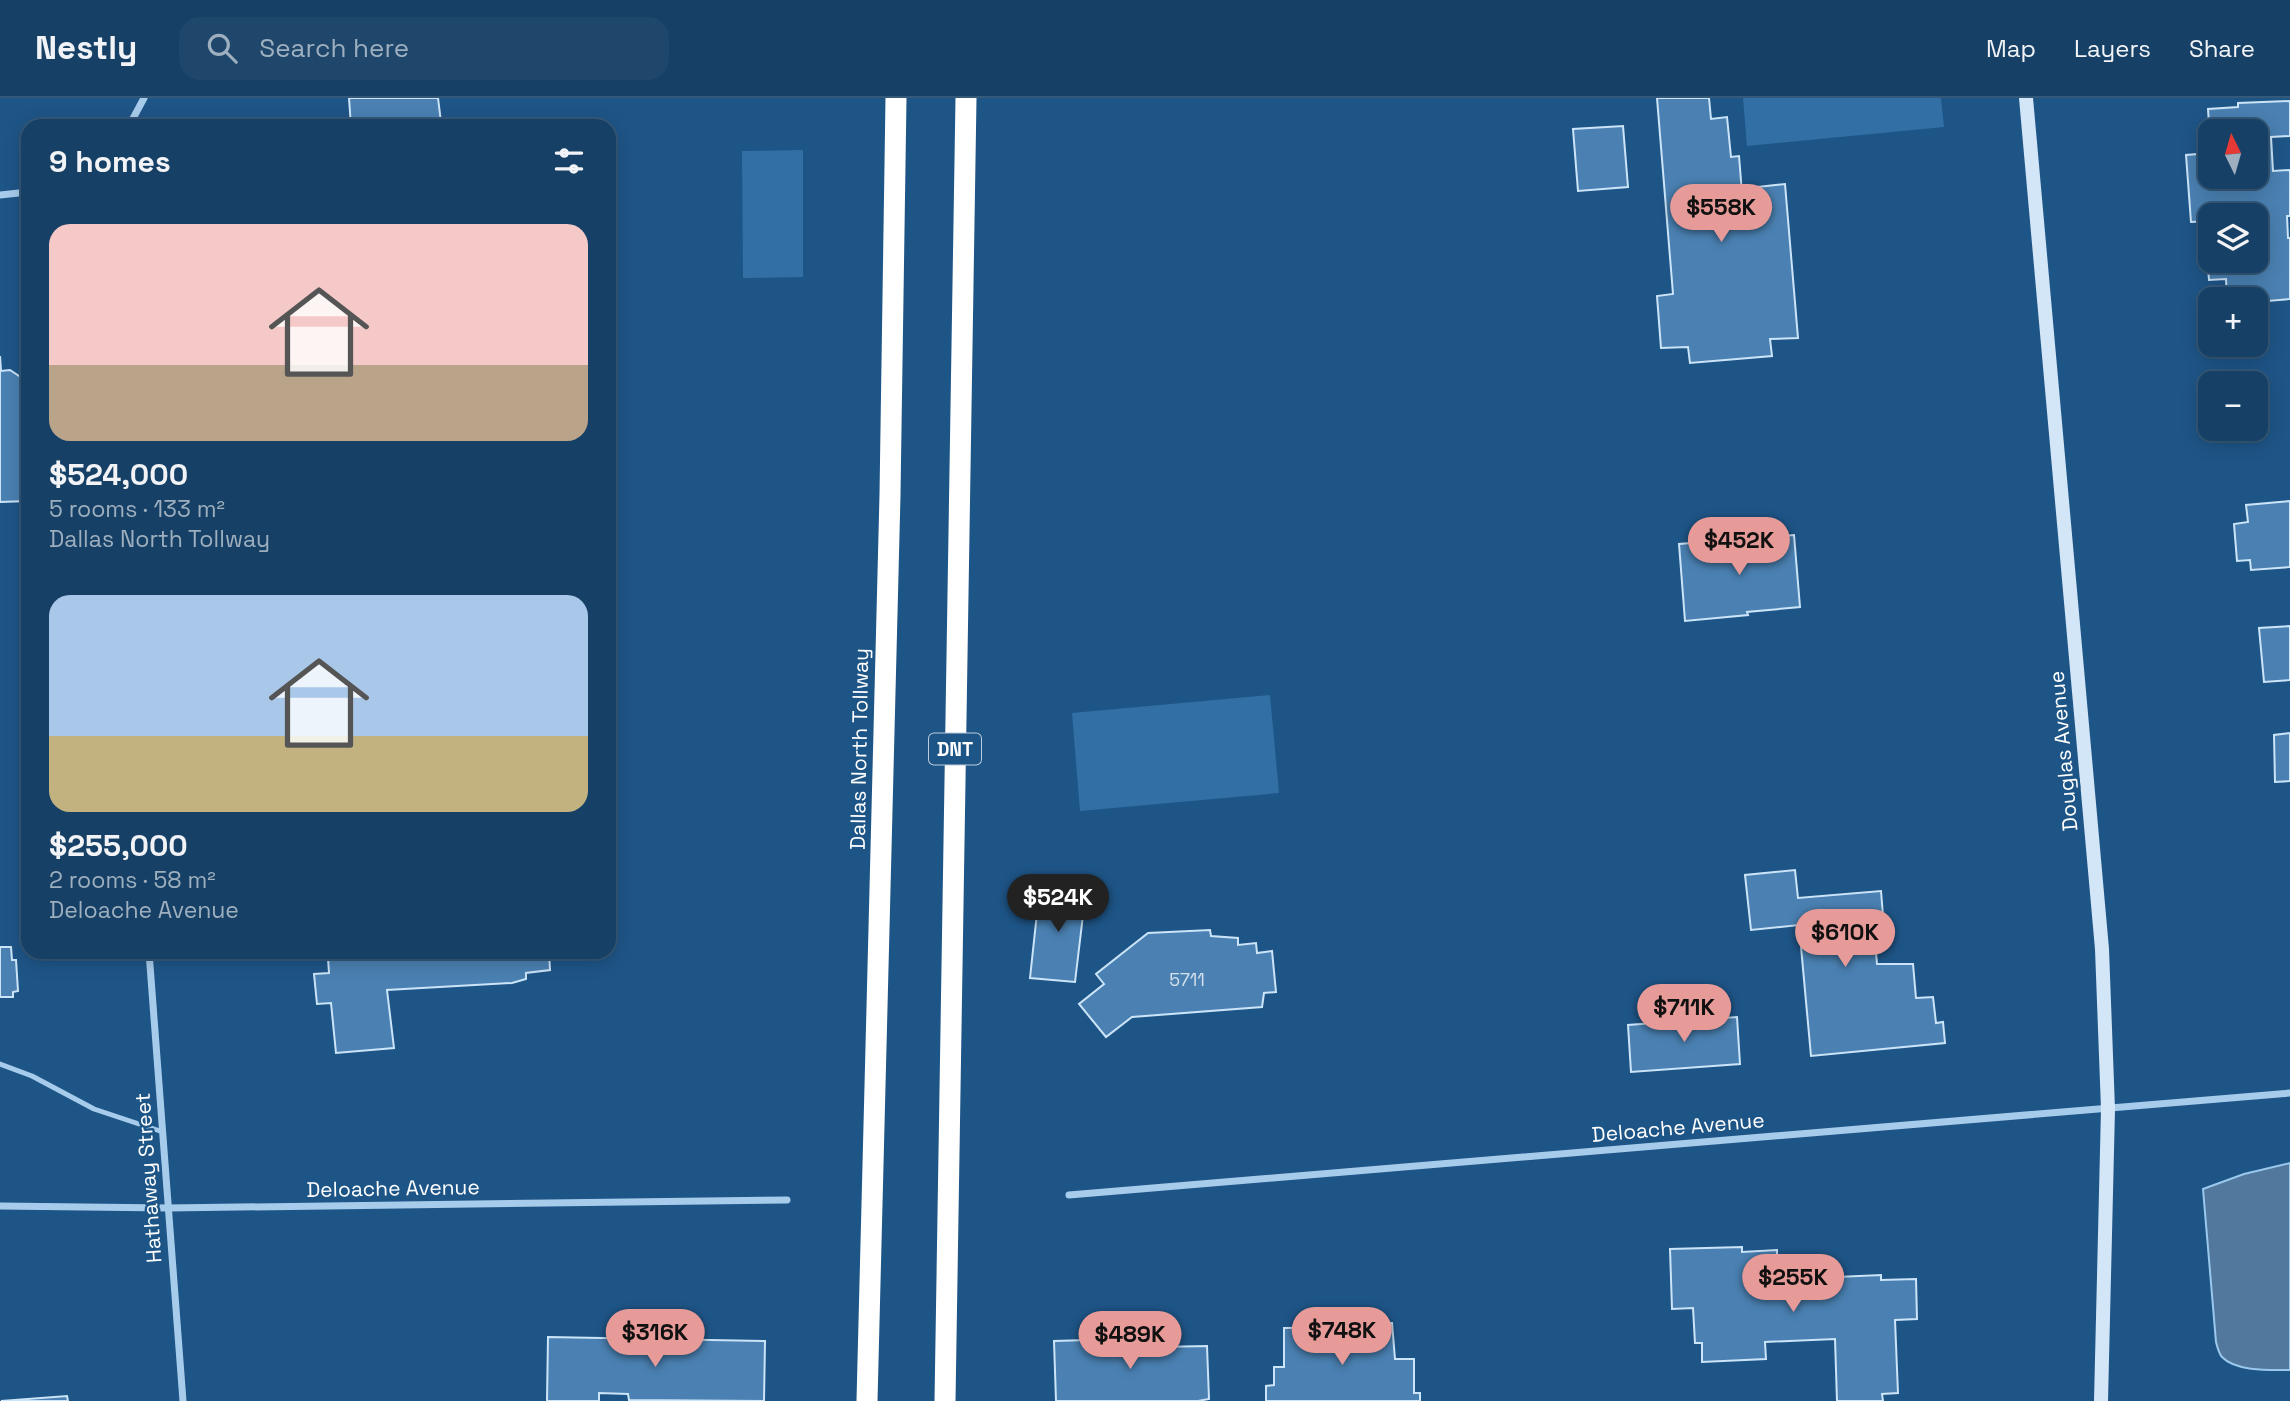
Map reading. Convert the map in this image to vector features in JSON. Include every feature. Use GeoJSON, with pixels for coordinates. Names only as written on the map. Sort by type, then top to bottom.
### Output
{"type":"FeatureCollection","features":[{"type":"Feature","properties":{"kind":"highway","name":"Dallas North Tollway"},"geometry":{"type":"LineString","coordinates":[[867,1401],[890,495],[897,98]]}},
{"type":"Feature","properties":{"kind":"highway","name":"DNT"},"geometry":{"type":"LineString","coordinates":[[945,1401],[966,98]]}},
{"type":"Feature","properties":{"kind":"street"},"geometry":{"type":"LineString","coordinates":[[133,119],[145,98]]}},
{"type":"Feature","properties":{"kind":"street","name":"Douglas Avenue"},"geometry":{"type":"LineString","coordinates":[[2026,98],[2099,912],[2108,1109],[2101,1401]]}},
{"type":"Feature","properties":{"kind":"street"},"geometry":{"type":"LineString","coordinates":[[0,195],[21,193]]}},
{"type":"Feature","properties":{"kind":"street","name":"Hathaway Street"},"geometry":{"type":"LineString","coordinates":[[150,959],[183,1401]]}},
{"type":"Feature","properties":{"kind":"street","name":"Deloache Avenue"},"geometry":{"type":"LineString","coordinates":[[1069,1195],[2290,1093]]}},
{"type":"Feature","properties":{"kind":"street","name":"Deloache Avenue"},"geometry":{"type":"LineString","coordinates":[[0,1206],[168,1208],[787,1200]]}},
{"type":"Feature","properties":{"kind":"lane"},"geometry":{"type":"LineString","coordinates":[[0,1065],[32,1076],[94,1109],[163,1132]]}},
{"type":"Feature","properties":{"kind":"shaded area"},"geometry":{"type":"Polygon","coordinates":[[[1743,98],[1941,98],[1944,127],[1747,146],[1743,98]]]}},
{"type":"Feature","properties":{"kind":"shaded area"},"geometry":{"type":"Polygon","coordinates":[[[803,150],[803,277],[743,278],[742,151],[803,150]]]}},
{"type":"Feature","properties":{"kind":"shaded area"},"geometry":{"type":"Polygon","coordinates":[[[1270,695],[1279,793],[1080,811],[1072,713],[1270,695]]]}},
{"type":"Feature","properties":{"kind":"shaded area"},"geometry":{"type":"Polygon","coordinates":[[[2290,1163],[2290,1370],[2245,1368],[2222,1357],[2216,1342],[2203,1189],[2244,1174],[2290,1163]]]}},
{"type":"Feature","properties":{"kind":"building"},"geometry":{"type":"Polygon","coordinates":[[[349,98],[438,98],[441,119],[350,119],[349,98]]]}},
{"type":"Feature","properties":{"kind":"building"},"geometry":{"type":"Polygon","coordinates":[[[1657,98],[1709,98],[1711,119],[1727,117],[1731,157],[1739,156],[1742,193],[1758,191],[1758,187],[1785,184],[1798,338],[1770,339],[1772,356],[1690,363],[1688,347],[1661,348],[1657,296],[1673,294],[1657,98]]]}},
{"type":"Feature","properties":{"kind":"building"},"geometry":{"type":"Polygon","coordinates":[[[2290,101],[2290,136],[2271,137],[2273,171],[2290,170],[2290,216],[2287,216],[2290,238],[2290,299],[2268,301],[2268,287],[2226,287],[2226,279],[2209,280],[2208,273],[2268,273],[2268,203],[2198,203],[2198,222],[2191,222],[2186,155],[2198,154],[2198,189],[2268,189],[2268,119],[2209,119],[2208,109],[2238,107],[2238,103],[2290,101]]]}},
{"type":"Feature","properties":{"kind":"building"},"geometry":{"type":"Polygon","coordinates":[[[1623,126],[1628,187],[1578,191],[1573,129],[1623,126]]]}},
{"type":"Feature","properties":{"kind":"building"},"geometry":{"type":"Polygon","coordinates":[[[0,356],[1,371],[10,370],[21,377],[21,501],[0,502],[0,356]]]}},
{"type":"Feature","properties":{"kind":"building"},"geometry":{"type":"Polygon","coordinates":[[[2290,501],[2290,567],[2251,570],[2250,560],[2237,561],[2234,524],[2248,522],[2246,505],[2290,501]]]}},
{"type":"Feature","properties":{"kind":"building"},"geometry":{"type":"Polygon","coordinates":[[[1794,535],[1800,607],[1685,621],[1679,544],[1794,535]]]}},
{"type":"Feature","properties":{"kind":"building"},"geometry":{"type":"Polygon","coordinates":[[[2290,626],[2290,680],[2264,682],[2259,628],[2290,626]]]}},
{"type":"Feature","properties":{"kind":"building"},"geometry":{"type":"Polygon","coordinates":[[[2290,733],[2290,781],[2275,782],[2274,735],[2290,733]]]}},
{"type":"Feature","properties":{"kind":"building"},"geometry":{"type":"Polygon","coordinates":[[[1795,870],[1798,898],[1881,891],[1884,928],[1874,929],[1877,964],[1913,964],[1916,998],[1933,997],[1936,1023],[1943,1022],[1945,1043],[1811,1056],[1799,925],[1751,930],[1745,875],[1795,870]]]}},
{"type":"Feature","properties":{"kind":"building"},"geometry":{"type":"Polygon","coordinates":[[[1040,885],[1086,890],[1075,982],[1030,978],[1040,885]]]}},
{"type":"Feature","properties":{"kind":"building"},"geometry":{"type":"Polygon","coordinates":[[[1210,930],[1211,936],[1238,938],[1238,945],[1256,943],[1257,953],[1272,951],[1276,992],[1264,993],[1262,1007],[1132,1017],[1106,1037],[1079,1004],[1104,984],[1096,974],[1148,933],[1210,930]]]}},
{"type":"Feature","properties":{"kind":"building"},"geometry":{"type":"Polygon","coordinates":[[[0,947],[11,947],[12,960],[16,960],[18,991],[13,992],[13,997],[0,997],[0,947]]]}},
{"type":"Feature","properties":{"kind":"building"},"geometry":{"type":"Polygon","coordinates":[[[328,959],[549,959],[550,970],[526,973],[526,979],[512,983],[387,990],[394,1048],[336,1053],[331,1003],[317,1004],[314,974],[329,973],[328,959]]]}},
{"type":"Feature","properties":{"kind":"building"},"geometry":{"type":"Polygon","coordinates":[[[1737,1017],[1740,1064],[1631,1072],[1628,1025],[1737,1017]]]}},
{"type":"Feature","properties":{"kind":"building"},"geometry":{"type":"Polygon","coordinates":[[[1742,1247],[1742,1252],[1777,1250],[1777,1259],[1790,1258],[1791,1279],[1881,1275],[1881,1280],[1916,1279],[1917,1319],[1895,1320],[1898,1393],[1882,1394],[1883,1401],[1837,1401],[1835,1339],[1765,1342],[1766,1359],[1702,1362],[1702,1343],[1695,1343],[1693,1308],[1672,1309],[1670,1249],[1742,1247]]]}},
{"type":"Feature","properties":{"kind":"building"},"geometry":{"type":"Polygon","coordinates":[[[1392,1323],[1395,1359],[1414,1359],[1414,1393],[1420,1393],[1420,1401],[1266,1401],[1266,1386],[1274,1385],[1274,1367],[1284,1367],[1284,1328],[1371,1327],[1371,1324],[1392,1323]]]}},
{"type":"Feature","properties":{"kind":"building"},"geometry":{"type":"Polygon","coordinates":[[[548,1337],[765,1341],[764,1401],[629,1400],[628,1394],[599,1393],[599,1401],[547,1401],[548,1337]]]}},
{"type":"Feature","properties":{"kind":"building"},"geometry":{"type":"Polygon","coordinates":[[[1157,1338],[1157,1347],[1207,1346],[1209,1399],[1056,1401],[1054,1341],[1157,1338]]]}},
{"type":"Feature","properties":{"kind":"building"},"geometry":{"type":"Polygon","coordinates":[[[67,1396],[68,1401],[1,1401],[67,1396]]]}}]}
